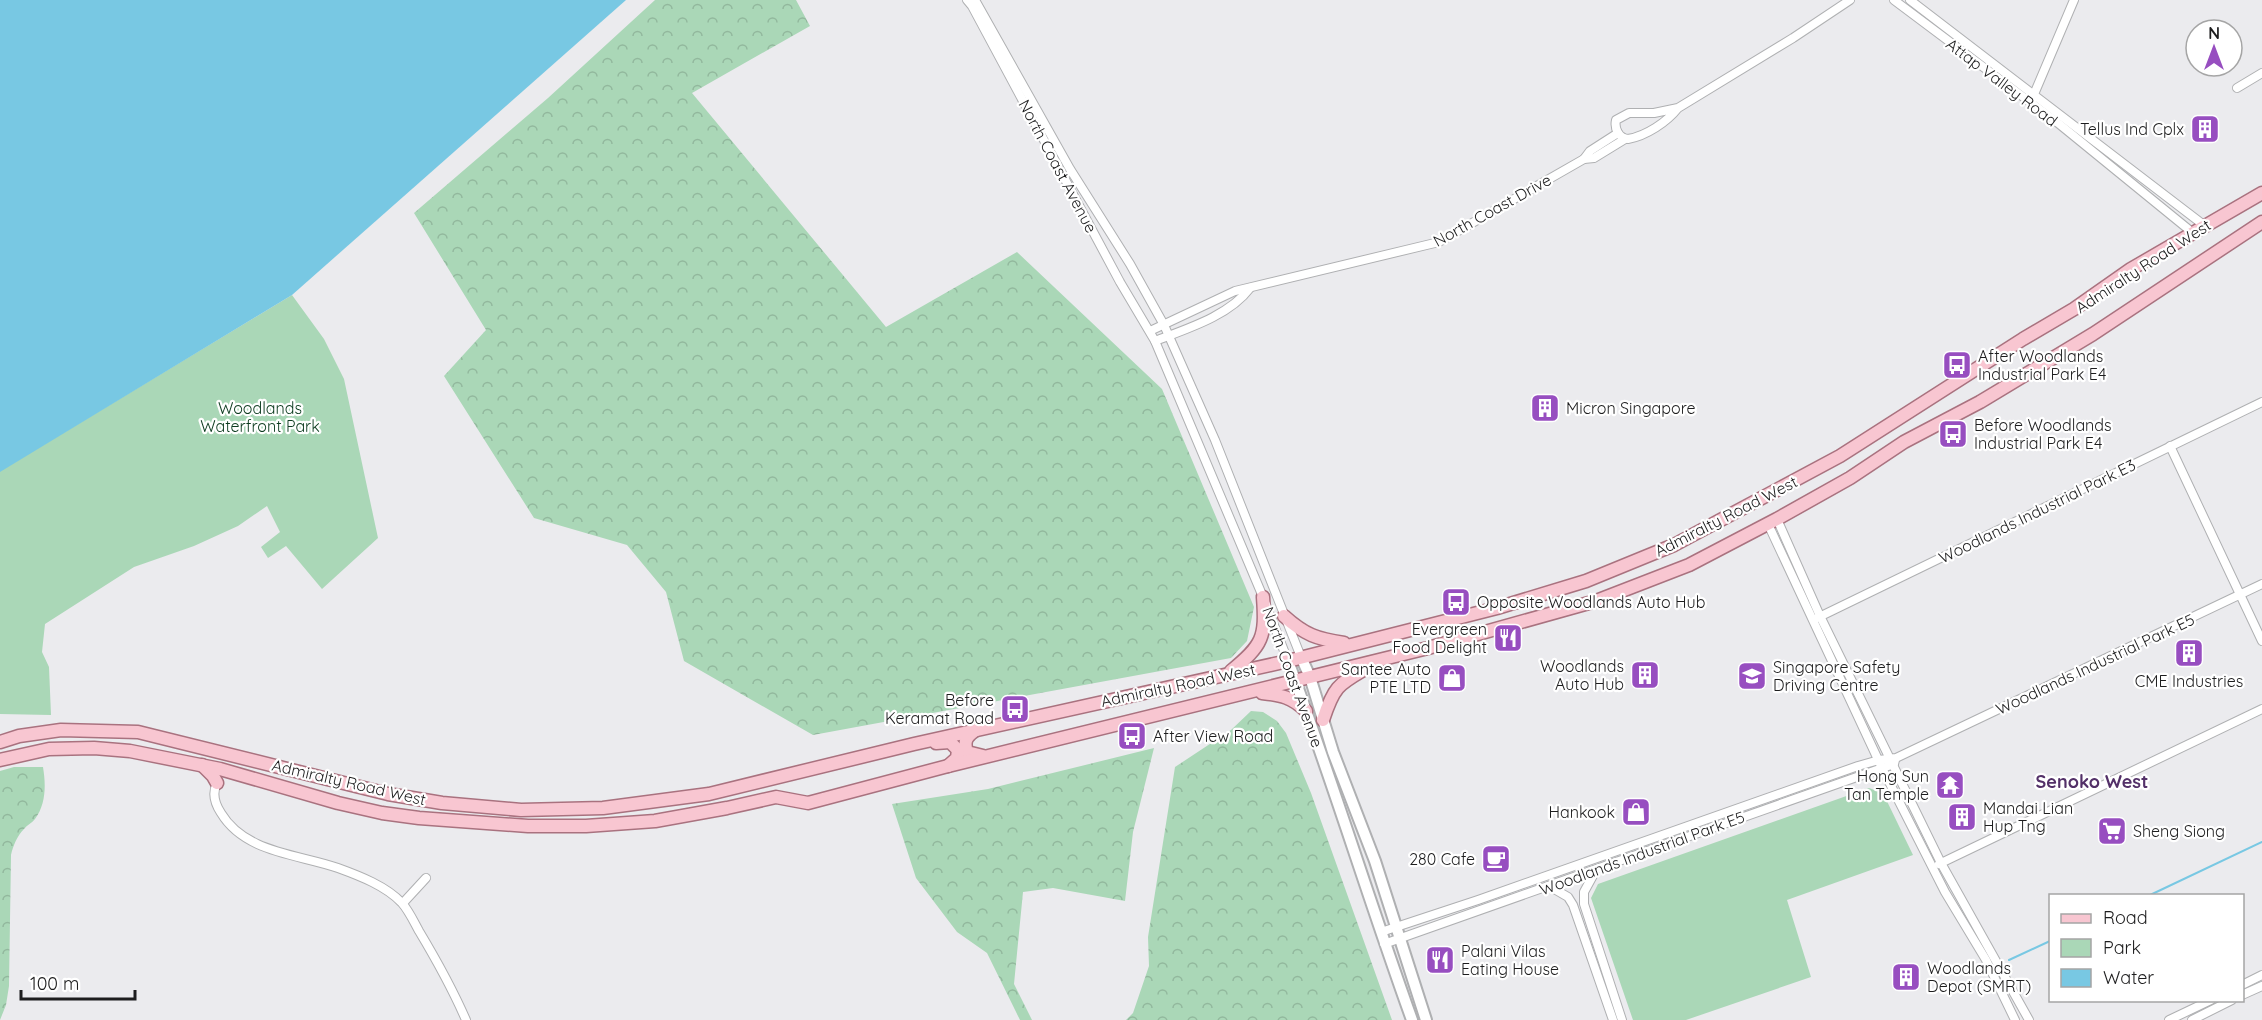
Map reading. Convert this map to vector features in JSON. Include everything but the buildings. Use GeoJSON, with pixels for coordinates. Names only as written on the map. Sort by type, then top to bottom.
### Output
{"type":"FeatureCollection","features":[{"type":"Feature","properties":{"kind":"main road","name":"Admiralty Road West"},"geometry":{"type":"LineString","coordinates":[[0,742],[19,736],[61,730],[138,732],[387,794],[442,803],[498,809],[545,810],[635,806],[709,794],[977,729],[1288,661],[1497,608],[1586,580],[1674,545],[1843,454],[2074,309],[2131,269],[2262,193]]}},
{"type":"Feature","properties":{"kind":"main road","name":"Admiralty Road West"},"geometry":{"type":"LineString","coordinates":[[0,760],[49,749],[94,747],[130,751],[220,769],[338,803],[382,813],[488,823],[586,826],[655,821],[776,797],[808,803],[948,766],[1383,659],[1596,601],[1689,565],[1773,521],[1860,472],[1904,442],[1980,402],[2093,334],[2262,222]]}},
{"type":"Feature","properties":{"kind":"main road"},"geometry":{"type":"LineString","coordinates":[[1890,425],[1888,431],[1892,439],[1896,442],[1904,442]]}},
{"type":"Feature","properties":{"kind":"main road"},"geometry":{"type":"LineString","coordinates":[[1843,454],[1854,453],[1860,457],[1862,464],[1860,472]]}},
{"type":"Feature","properties":{"kind":"main road"},"geometry":{"type":"LineString","coordinates":[[1228,673],[1252,654],[1263,636],[1265,620],[1263,597]]}},
{"type":"Feature","properties":{"kind":"main road"},"geometry":{"type":"LineString","coordinates":[[1284,616],[1307,635],[1320,640],[1353,644]]}},
{"type":"Feature","properties":{"kind":"main road","name":"North Coast Avenue"},"geometry":{"type":"LineString","coordinates":[[1301,657],[1310,677],[1333,752],[1375,861],[1395,926]]}},
{"type":"Feature","properties":{"kind":"main road"},"geometry":{"type":"LineString","coordinates":[[1323,720],[1331,696],[1339,685],[1383,659]]}},
{"type":"Feature","properties":{"kind":"main road","name":"North Coast Avenue"},"geometry":{"type":"LineString","coordinates":[[1288,661],[1412,1020]]}},
{"type":"Feature","properties":{"kind":"main road"},"geometry":{"type":"LineString","coordinates":[[1250,693],[1287,696],[1306,711]]}},
{"type":"Feature","properties":{"kind":"main road"},"geometry":{"type":"LineString","coordinates":[[977,729],[967,736],[965,744],[967,752],[976,756],[990,756]]}},
{"type":"Feature","properties":{"kind":"main road"},"geometry":{"type":"LineString","coordinates":[[914,744],[950,742],[958,750],[957,758],[948,766]]}},
{"type":"Feature","properties":{"kind":"main road"},"geometry":{"type":"LineString","coordinates":[[210,751],[220,769],[217,783]]}},
{"type":"Feature","properties":{"kind":"main road"},"geometry":{"type":"LineString","coordinates":[[220,769],[235,758]]}},
{"type":"Feature","properties":{"kind":"main road"},"geometry":{"type":"LineString","coordinates":[[202,765],[217,783]]}},
{"type":"Feature","properties":{"kind":"main road"},"geometry":{"type":"LineString","coordinates":[[1395,926],[1426,1020]]}},
{"type":"Feature","properties":{"kind":"street","name":"North Coast Avenue"},"geometry":{"type":"LineString","coordinates":[[967,0],[1120,282],[1155,341],[1288,661]]}},
{"type":"Feature","properties":{"kind":"street","name":"North Coast Avenue"},"geometry":{"type":"LineString","coordinates":[[975,0],[1070,169],[1130,264],[1164,325],[1215,440],[1301,657]]}},
{"type":"Feature","properties":{"kind":"street","name":"North Coast Drive"},"geometry":{"type":"LineString","coordinates":[[1584,159],[1590,150],[1618,133],[1615,127],[1616,120],[1629,113],[1654,113],[1678,108],[1793,38],[1850,0]]}},
{"type":"Feature","properties":{"kind":"street","name":"Attap Valley Road"},"geometry":{"type":"LineString","coordinates":[[1894,0],[2030,103],[2193,233]]}},
{"type":"Feature","properties":{"kind":"street","name":"Attap Valley Road"},"geometry":{"type":"LineString","coordinates":[[1910,0],[2205,226]]}},
{"type":"Feature","properties":{"kind":"street"},"geometry":{"type":"LineString","coordinates":[[2030,103],[2074,0]]}},
{"type":"Feature","properties":{"kind":"street"},"geometry":{"type":"LineString","coordinates":[[2237,88],[2262,73]]}},
{"type":"Feature","properties":{"kind":"street","name":"North Coast Drive"},"geometry":{"type":"LineString","coordinates":[[1164,325],[1234,291],[1438,242],[1584,159],[1594,158],[1625,139],[1635,138],[1669,120],[1678,108]]}},
{"type":"Feature","properties":{"kind":"street"},"geometry":{"type":"LineString","coordinates":[[1618,133],[1625,139]]}},
{"type":"Feature","properties":{"kind":"street","name":"North Coast Drive"},"geometry":{"type":"LineString","coordinates":[[1168,336],[1216,315],[1241,300],[1250,288]]}},
{"type":"Feature","properties":{"kind":"street"},"geometry":{"type":"LineString","coordinates":[[1210,303],[1216,315]]}},
{"type":"Feature","properties":{"kind":"street"},"geometry":{"type":"LineString","coordinates":[[1150,331],[1164,325]]}},
{"type":"Feature","properties":{"kind":"street"},"geometry":{"type":"LineString","coordinates":[[1155,341],[1168,336]]}},
{"type":"Feature","properties":{"kind":"street","name":"Woodlands Industrial Park E3"},"geometry":{"type":"LineString","coordinates":[[1817,618],[2262,402]]}},
{"type":"Feature","properties":{"kind":"street"},"geometry":{"type":"LineString","coordinates":[[2170,446],[2262,641]]}},
{"type":"Feature","properties":{"kind":"street"},"geometry":{"type":"LineString","coordinates":[[1773,521],[1835,655],[1855,686],[1894,760],[1941,863],[2029,1020]]}},
{"type":"Feature","properties":{"kind":"street","name":"Woodlands Industrial Park E5"},"geometry":{"type":"LineString","coordinates":[[1384,944],[1882,768],[1894,760],[2262,584]]}},
{"type":"Feature","properties":{"kind":"street"},"geometry":{"type":"LineString","coordinates":[[1835,655],[1846,690],[1882,768],[1945,892],[1986,960],[2015,1020]]}},
{"type":"Feature","properties":{"kind":"street"},"geometry":{"type":"LineString","coordinates":[[1846,690],[1855,686]]}},
{"type":"Feature","properties":{"kind":"street"},"geometry":{"type":"LineString","coordinates":[[1933,867],[2262,709]]}},
{"type":"Feature","properties":{"kind":"street"},"geometry":{"type":"LineString","coordinates":[[1869,739],[1879,734]]}},
{"type":"Feature","properties":{"kind":"street","name":"Woodlands Industrial Park E5"},"geometry":{"type":"LineString","coordinates":[[1381,932],[1879,760],[1894,760]]}},
{"type":"Feature","properties":{"kind":"street"},"geometry":{"type":"LineString","coordinates":[[217,783],[214,794],[218,808],[226,822],[237,832],[264,847],[358,876],[387,891],[403,903],[447,977],[466,1020]]}},
{"type":"Feature","properties":{"kind":"street"},"geometry":{"type":"LineString","coordinates":[[1896,794],[1906,789]]}},
{"type":"Feature","properties":{"kind":"street"},"geometry":{"type":"LineString","coordinates":[[1918,838],[1927,833]]}},
{"type":"Feature","properties":{"kind":"street"},"geometry":{"type":"LineString","coordinates":[[1596,870],[1584,892],[1584,904],[1622,1020]]}},
{"type":"Feature","properties":{"kind":"street"},"geometry":{"type":"LineString","coordinates":[[403,903],[426,879]]}},
{"type":"Feature","properties":{"kind":"street"},"geometry":{"type":"LineString","coordinates":[[1549,886],[1568,897],[1573,905],[1613,1020]]}},
{"type":"Feature","properties":{"kind":"street"},"geometry":{"type":"LineString","coordinates":[[2244,984],[2262,975]]}},
{"type":"Feature","properties":{"kind":"street"},"geometry":{"type":"LineString","coordinates":[[2244,994],[2262,986]]}},
{"type":"Feature","properties":{"kind":"street"},"geometry":{"type":"LineString","coordinates":[[2169,1020],[2207,1002]]}},
{"type":"Feature","properties":{"kind":"street"},"geometry":{"type":"LineString","coordinates":[[2192,1020],[2228,1002]]}},
{"type":"Feature","properties":{"kind":"green space"},"geometry":{"type":"Polygon","coordinates":[[[655,0],[796,0],[810,26],[692,93],[886,327],[1017,252],[1162,389],[1254,607],[1247,641],[1231,658],[813,735],[684,661],[666,592],[627,545],[534,518],[444,376],[486,330],[414,213],[548,98],[655,0]]]}},
{"type":"Feature","properties":{"kind":"green space","name":"Woodlands Waterfront Park"},"geometry":{"type":"Polygon","coordinates":[[[292,295],[324,339],[344,379],[378,538],[322,589],[286,546],[268,558],[261,547],[280,532],[267,506],[238,526],[194,546],[134,567],[45,624],[42,652],[49,667],[51,715],[0,714],[0,471],[292,295]]]}},
{"type":"Feature","properties":{"kind":"green space"},"geometry":{"type":"Polygon","coordinates":[[[1251,711],[1263,712],[1277,721],[1286,733],[1311,793],[1392,1020],[1126,1020],[1133,1013],[1149,966],[1148,937],[1175,767],[1231,730],[1251,711]]]}},
{"type":"Feature","properties":{"kind":"green space"},"geometry":{"type":"Polygon","coordinates":[[[1154,748],[1133,832],[1125,901],[1053,888],[1023,892],[1014,984],[1032,1020],[1020,1020],[987,953],[957,932],[916,878],[892,804],[988,789],[1154,748]]]}},
{"type":"Feature","properties":{"kind":"green space"},"geometry":{"type":"Polygon","coordinates":[[[14,767],[43,767],[45,787],[39,813],[19,835],[11,855],[9,986],[6,1005],[0,1020],[0,771],[14,767]]]}},
{"type":"Feature","properties":{"kind":"green space"},"geometry":{"type":"Polygon","coordinates":[[[1869,788],[1883,793],[1913,855],[1787,900],[1811,977],[1686,1020],[1633,1020],[1591,898],[1598,884],[1869,788]]]}},
{"type":"Feature","properties":{"kind":"water"},"geometry":{"type":"Polygon","coordinates":[[[0,0],[626,0],[292,295],[0,472],[0,0]]]}},
{"type":"Feature","properties":{"kind":"waterway"},"geometry":{"type":"LineString","coordinates":[[2152,894],[2262,842]]}},
{"type":"Feature","properties":{"kind":"waterway"},"geometry":{"type":"LineString","coordinates":[[2009,960],[2049,941]]}},
{"type":"Feature","properties":{"kind":"place","name":"Tellus Ind Cplx"},"geometry":{"type":"Point","coordinates":[2205,129]}},
{"type":"Feature","properties":{"kind":"place","name":"After Woodlands Industrial Park E4"},"geometry":{"type":"Point","coordinates":[1957,365]}},
{"type":"Feature","properties":{"kind":"place","name":"Micron Singapore"},"geometry":{"type":"Point","coordinates":[1545,408]}},
{"type":"Feature","properties":{"kind":"place","name":"Before Woodlands Industrial Park E4"},"geometry":{"type":"Point","coordinates":[1953,434]}},
{"type":"Feature","properties":{"kind":"place","name":"Opposite Woodlands Auto Hub"},"geometry":{"type":"Point","coordinates":[1456,602]}},
{"type":"Feature","properties":{"kind":"place","name":"Evergreen Food Delight"},"geometry":{"type":"Point","coordinates":[1508,638]}},
{"type":"Feature","properties":{"kind":"place","name":"CME Industries"},"geometry":{"type":"Point","coordinates":[2189,653]}},
{"type":"Feature","properties":{"kind":"place","name":"Woodlands Auto Hub"},"geometry":{"type":"Point","coordinates":[1645,675]}},
{"type":"Feature","properties":{"kind":"place","name":"Singapore Safety Driving Centre"},"geometry":{"type":"Point","coordinates":[1752,676]}},
{"type":"Feature","properties":{"kind":"place","name":"Santee Auto PTE LTD"},"geometry":{"type":"Point","coordinates":[1452,678]}},
{"type":"Feature","properties":{"kind":"place","name":"Before Keramat Road"},"geometry":{"type":"Point","coordinates":[1015,709]}},
{"type":"Feature","properties":{"kind":"place","name":"After View Road"},"geometry":{"type":"Point","coordinates":[1132,736]}},
{"type":"Feature","properties":{"kind":"place","name":"Hong Sun Tan Temple"},"geometry":{"type":"Point","coordinates":[1950,785]}},
{"type":"Feature","properties":{"kind":"place","name":"Hankook"},"geometry":{"type":"Point","coordinates":[1636,812]}},
{"type":"Feature","properties":{"kind":"place","name":"Mandai Lian Hup Tng"},"geometry":{"type":"Point","coordinates":[1962,817]}},
{"type":"Feature","properties":{"kind":"place","name":"Sheng Siong"},"geometry":{"type":"Point","coordinates":[2112,831]}},
{"type":"Feature","properties":{"kind":"place","name":"280 Cafe"},"geometry":{"type":"Point","coordinates":[1496,859]}},
{"type":"Feature","properties":{"kind":"place","name":"Palani Vilas Eating House"},"geometry":{"type":"Point","coordinates":[1440,960]}},
{"type":"Feature","properties":{"kind":"place","name":"Woodlands Depot (SMRT)"},"geometry":{"type":"Point","coordinates":[1906,977]}},
{"type":"Feature","properties":{"kind":"district","name":"Senoko West"},"geometry":{"type":"Point","coordinates":[2092,782]}}]}
